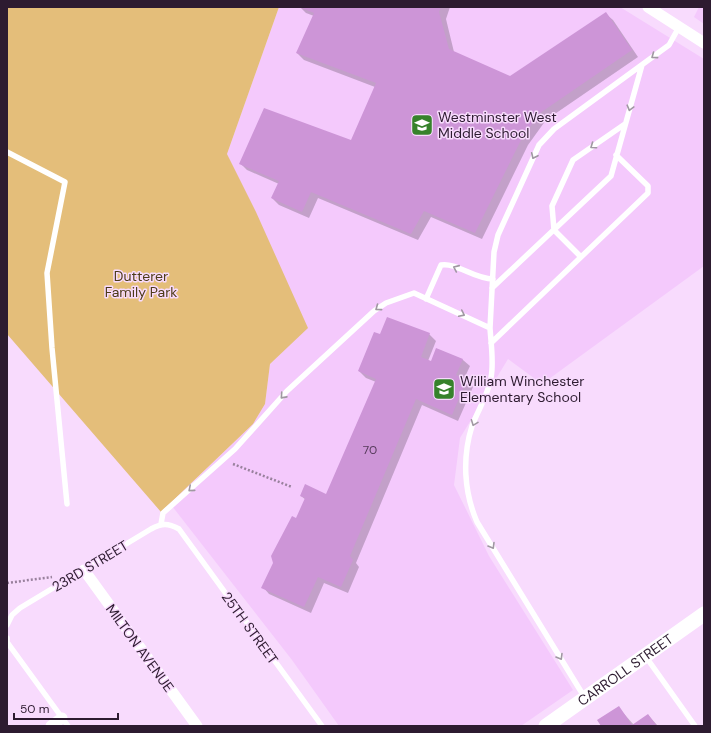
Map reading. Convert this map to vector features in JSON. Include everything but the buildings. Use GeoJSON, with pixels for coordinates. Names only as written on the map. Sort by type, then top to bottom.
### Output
{"type":"FeatureCollection","features":[{"type":"Feature","properties":{"kind":"street"},"geometry":{"type":"LineString","coordinates":[[648,7],[704,43]]}},
{"type":"Feature","properties":{"kind":"street","name":"MILTON AVENUE"},"geometry":{"type":"LineString","coordinates":[[84,570],[197,726]]}},
{"type":"Feature","properties":{"kind":"street","name":"CARROLL STREET"},"geometry":{"type":"LineString","coordinates":[[546,726],[704,614]]}},
{"type":"Feature","properties":{"kind":"street"},"geometry":{"type":"LineString","coordinates":[[51,726],[65,722]]}},
{"type":"Feature","properties":{"kind":"lane"},"geometry":{"type":"LineString","coordinates":[[585,698],[478,522],[471,508],[466,481],[466,461],[472,426],[489,387],[492,375],[490,328],[494,252],[498,235],[539,145],[554,129],[669,45],[679,27]]}},
{"type":"Feature","properties":{"kind":"lane"},"geometry":{"type":"LineString","coordinates":[[492,288],[611,176],[642,65]]}},
{"type":"Feature","properties":{"kind":"lane"},"geometry":{"type":"LineString","coordinates":[[581,257],[554,230],[552,206],[573,160],[625,124]]}},
{"type":"Feature","properties":{"kind":"lane"},"geometry":{"type":"LineString","coordinates":[[7,152],[66,182],[47,273],[52,348],[67,504]]}},
{"type":"Feature","properties":{"kind":"lane"},"geometry":{"type":"LineString","coordinates":[[491,343],[648,193],[648,186],[616,155]]}},
{"type":"Feature","properties":{"kind":"lane"},"geometry":{"type":"LineString","coordinates":[[426,299],[441,265],[448,264],[482,279],[493,279]]}},
{"type":"Feature","properties":{"kind":"lane"},"geometry":{"type":"LineString","coordinates":[[160,524],[163,513],[224,460],[288,391],[374,311],[386,303],[414,293],[490,328]]}},
{"type":"Feature","properties":{"kind":"lane","name":"25TH STREET"},"geometry":{"type":"LineString","coordinates":[[160,524],[169,524],[179,529],[322,726]]}},
{"type":"Feature","properties":{"kind":"lane","name":"23RD STREET"},"geometry":{"type":"LineString","coordinates":[[7,624],[12,615],[20,608],[160,524]]}},
{"type":"Feature","properties":{"kind":"lane"},"geometry":{"type":"LineString","coordinates":[[7,638],[8,642],[65,722]]}},
{"type":"Feature","properties":{"kind":"lane"},"geometry":{"type":"LineString","coordinates":[[644,656],[695,726]]}},
{"type":"Feature","properties":{"kind":"path"},"geometry":{"type":"LineString","coordinates":[[224,460],[292,487]]}},
{"type":"Feature","properties":{"kind":"shaded area"},"geometry":{"type":"Polygon","coordinates":[[[279,7],[620,7],[704,59],[704,266],[542,384],[508,359],[460,438],[454,485],[489,556],[573,690],[521,726],[339,726],[292,660],[172,506],[200,475],[253,424],[265,404],[270,364],[307,328],[227,154],[279,7]]]}},
{"type":"Feature","properties":{"kind":"shaded area"},"geometry":{"type":"Polygon","coordinates":[[[699,7],[704,7],[704,24],[694,17],[699,7]]]}},
{"type":"Feature","properties":{"kind":"green space","name":"Dutterer Family Park"},"geometry":{"type":"Polygon","coordinates":[[[7,7],[279,7],[227,154],[256,212],[308,328],[270,364],[265,404],[253,424],[161,512],[7,334],[7,7]]]}},
{"type":"Feature","properties":{"kind":"place","name":"Westminster West Middle School"},"geometry":{"type":"Point","coordinates":[422,125]}},
{"type":"Feature","properties":{"kind":"place","name":"William Winchester Elementary School"},"geometry":{"type":"Point","coordinates":[444,389]}}]}
